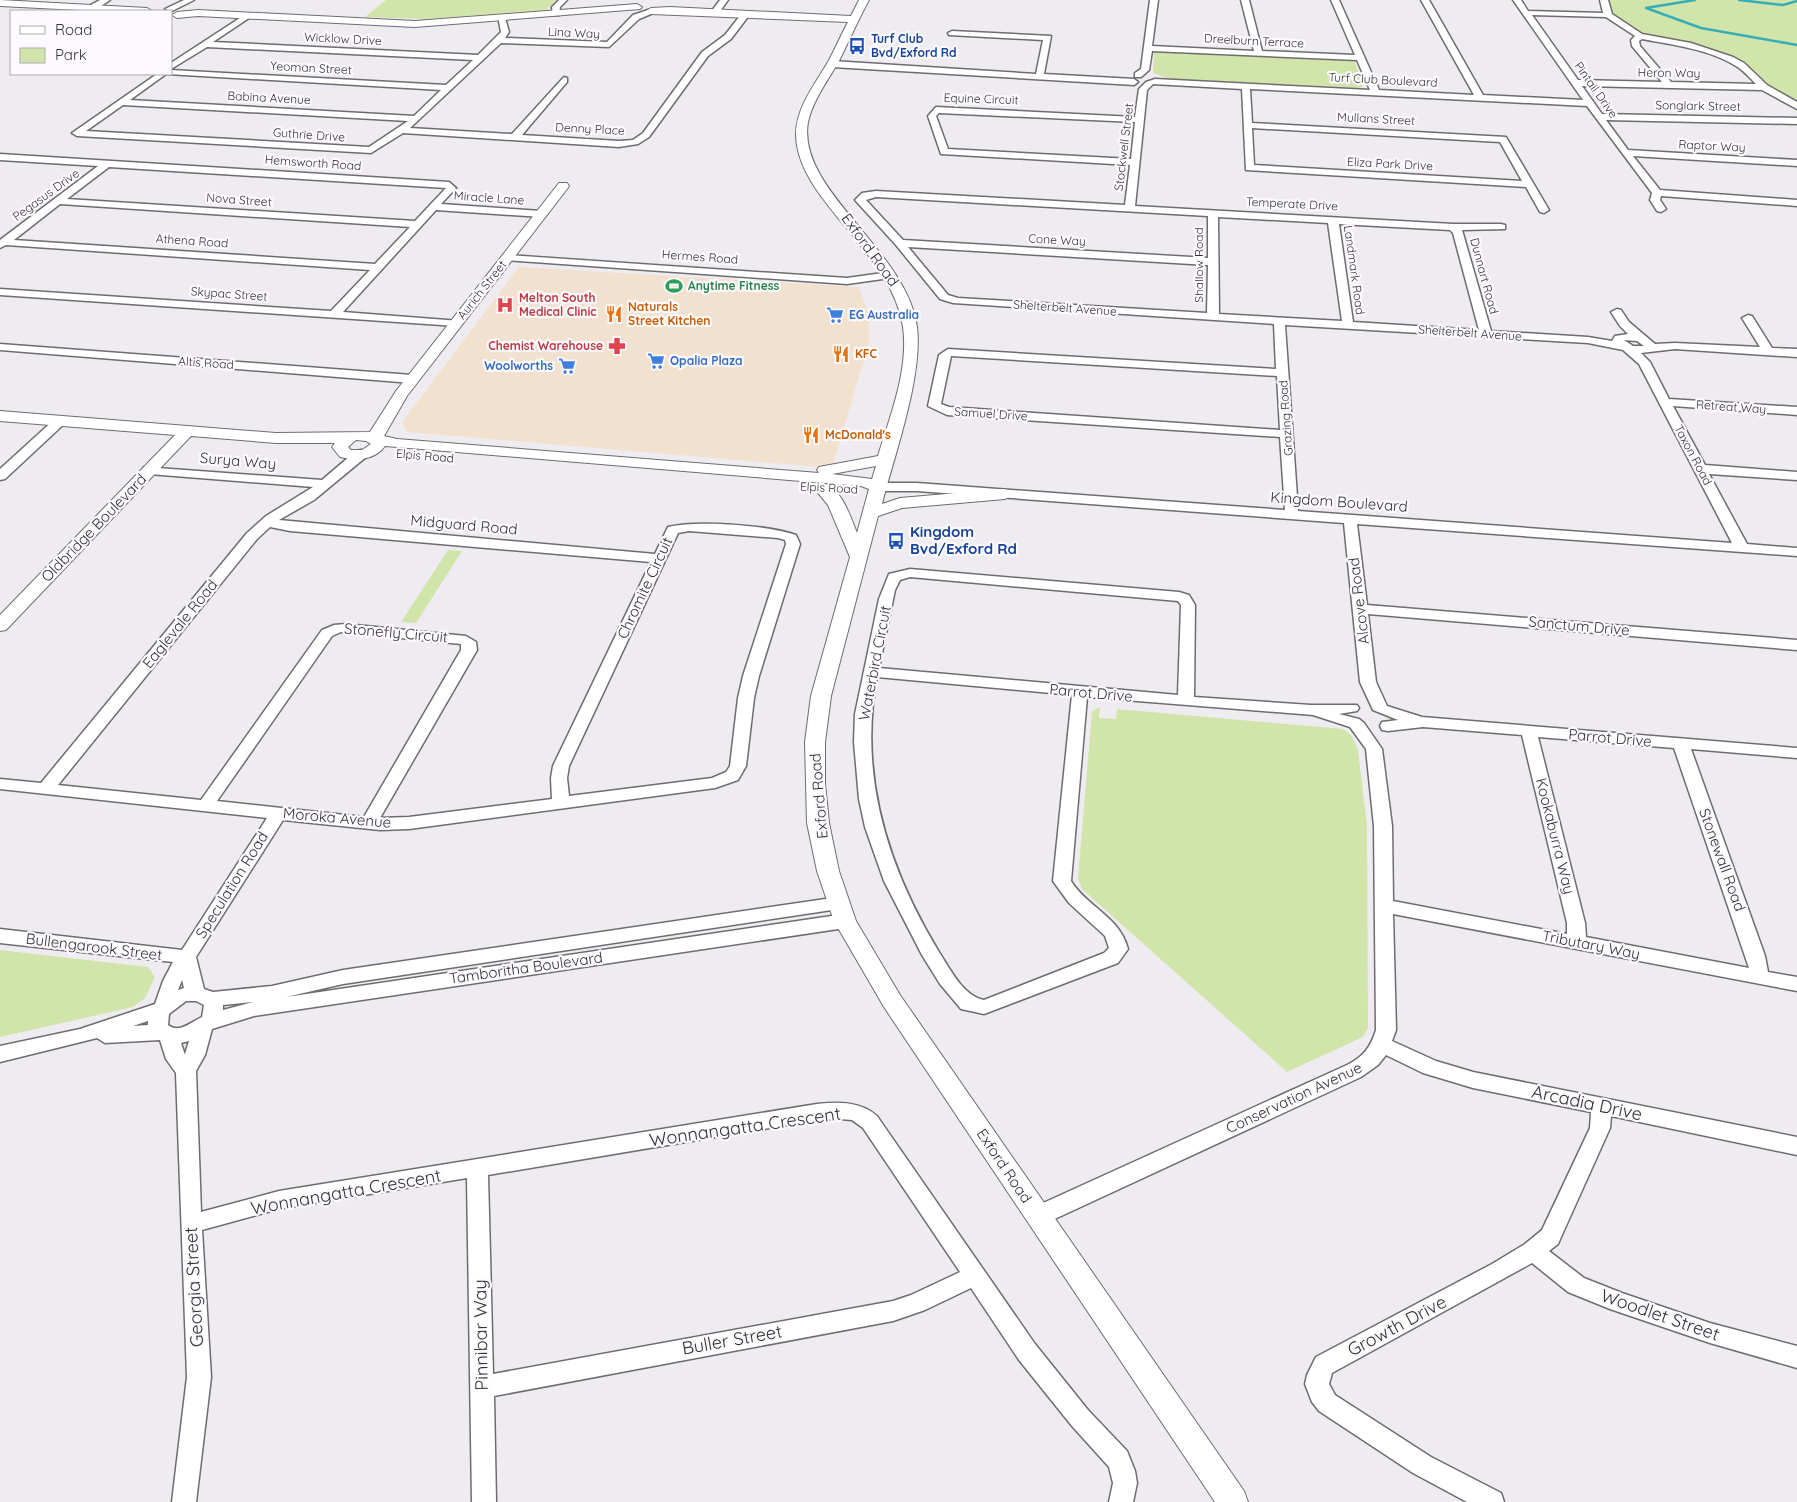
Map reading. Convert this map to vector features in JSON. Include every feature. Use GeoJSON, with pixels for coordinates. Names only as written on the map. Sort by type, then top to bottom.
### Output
{"type":"FeatureCollection","features":[{"type":"Feature","properties":{"kind":"street"},"geometry":{"type":"LineString","coordinates":[[92,8],[106,0]]}},
{"type":"Feature","properties":{"kind":"street"},"geometry":{"type":"LineString","coordinates":[[556,13],[556,7],[563,0]]}},
{"type":"Feature","properties":{"kind":"street"},"geometry":{"type":"LineString","coordinates":[[715,12],[724,0]]}},
{"type":"Feature","properties":{"kind":"street","name":"Exford Road"},"geometry":{"type":"LineString","coordinates":[[864,0],[833,62],[814,92],[807,108],[802,124],[802,146],[809,168],[818,182],[890,274],[905,305],[910,328],[910,359],[906,384],[886,460],[821,696],[815,742],[815,784],[818,823],[828,870],[842,912],[892,1001],[1233,1502]]}},
{"type":"Feature","properties":{"kind":"street","name":"Stockwell Street"},"geometry":{"type":"LineString","coordinates":[[1130,208],[1154,0]]}},
{"type":"Feature","properties":{"kind":"street"},"geometry":{"type":"LineString","coordinates":[[1244,0],[1259,54]]}},
{"type":"Feature","properties":{"kind":"street"},"geometry":{"type":"LineString","coordinates":[[1335,0],[1374,92]]}},
{"type":"Feature","properties":{"kind":"street"},"geometry":{"type":"LineString","coordinates":[[1426,0],[1480,98]]}},
{"type":"Feature","properties":{"kind":"street","name":"Pintail Drive"},"geometry":{"type":"LineString","coordinates":[[1517,0],[1599,117],[1656,193],[1655,200],[1661,209]]}},
{"type":"Feature","properties":{"kind":"street"},"geometry":{"type":"LineString","coordinates":[[1604,0],[1608,15]]}},
{"type":"Feature","properties":{"kind":"street"},"geometry":{"type":"LineString","coordinates":[[0,4],[27,2],[126,10]]}},
{"type":"Feature","properties":{"kind":"street"},"geometry":{"type":"LineString","coordinates":[[175,10],[198,14],[415,24],[644,8],[854,19]]}},
{"type":"Feature","properties":{"kind":"street","name":"Lina Way"},"geometry":{"type":"LineString","coordinates":[[498,40],[610,45],[644,8]]}},
{"type":"Feature","properties":{"kind":"street"},"geometry":{"type":"LineString","coordinates":[[1526,13],[1608,15],[1640,36],[1718,53],[1741,65],[1764,87],[1797,106]]}},
{"type":"Feature","properties":{"kind":"street","name":"Denny Place"},"geometry":{"type":"LineString","coordinates":[[401,130],[619,144],[644,139],[705,54],[728,37],[746,14]]}},
{"type":"Feature","properties":{"kind":"street"},"geometry":{"type":"LineString","coordinates":[[172,66],[246,16]]}},
{"type":"Feature","properties":{"kind":"street"},"geometry":{"type":"LineString","coordinates":[[498,40],[505,32],[501,18]]}},
{"type":"Feature","properties":{"kind":"street"},"geometry":{"type":"LineString","coordinates":[[952,33],[1048,38],[1040,72]]}},
{"type":"Feature","properties":{"kind":"street"},"geometry":{"type":"LineString","coordinates":[[1640,36],[1635,40],[1636,46],[1669,85]]}},
{"type":"Feature","properties":{"kind":"street","name":"Guthrie Drive"},"geometry":{"type":"LineString","coordinates":[[120,102],[76,132],[362,151],[374,149],[388,137],[416,119],[498,40]]}},
{"type":"Feature","properties":{"kind":"street","name":"Wicklow Drive"},"geometry":{"type":"LineString","coordinates":[[205,44],[479,58]]}},
{"type":"Feature","properties":{"kind":"street","name":"Dreelburn Terrace"},"geometry":{"type":"LineString","coordinates":[[1148,48],[1360,58]]}},
{"type":"Feature","properties":{"kind":"street","name":"Turf Club Boulevard"},"geometry":{"type":"LineString","coordinates":[[833,62],[1040,72],[1175,83],[1589,103]]}},
{"type":"Feature","properties":{"kind":"street","name":"Yeoman Street"},"geometry":{"type":"LineString","coordinates":[[172,73],[449,88]]}},
{"type":"Feature","properties":{"kind":"street"},"geometry":{"type":"LineString","coordinates":[[120,102],[160,75]]}},
{"type":"Feature","properties":{"kind":"street"},"geometry":{"type":"LineString","coordinates":[[515,138],[564,80]]}},
{"type":"Feature","properties":{"kind":"street","name":"Heron Way"},"geometry":{"type":"LineString","coordinates":[[1575,83],[1764,87]]}},
{"type":"Feature","properties":{"kind":"street"},"geometry":{"type":"LineString","coordinates":[[1246,86],[1247,124]]}},
{"type":"Feature","properties":{"kind":"street","name":"Babina Avenue"},"geometry":{"type":"LineString","coordinates":[[120,102],[416,119]]}},
{"type":"Feature","properties":{"kind":"street","name":"Equine Circuit"},"geometry":{"type":"LineString","coordinates":[[1134,162],[944,152],[932,116],[936,110],[949,110],[1140,120]]}},
{"type":"Feature","properties":{"kind":"street","name":"Songlark Street"},"geometry":{"type":"LineString","coordinates":[[1599,117],[1797,121]]}},
{"type":"Feature","properties":{"kind":"street","name":"Mullans Street"},"geometry":{"type":"LineString","coordinates":[[1247,124],[1503,139],[1530,184]]}},
{"type":"Feature","properties":{"kind":"street","name":"Eliza Park Drive"},"geometry":{"type":"LineString","coordinates":[[1247,124],[1249,168],[1530,184]]}},
{"type":"Feature","properties":{"kind":"street","name":"Raptor Way"},"geometry":{"type":"LineString","coordinates":[[1625,153],[1797,163]]}},
{"type":"Feature","properties":{"kind":"street","name":"Hemsworth Road"},"geometry":{"type":"LineString","coordinates":[[0,158],[96,162],[105,165],[449,185],[451,188],[334,315]]}},
{"type":"Feature","properties":{"kind":"street","name":"Pegasus Drive"},"geometry":{"type":"LineString","coordinates":[[2,243],[105,165]]}},
{"type":"Feature","properties":{"kind":"street"},"geometry":{"type":"LineString","coordinates":[[1530,184],[1544,210]]}},
{"type":"Feature","properties":{"kind":"street","name":"Aurich Street"},"geometry":{"type":"LineString","coordinates":[[364,454],[378,447],[379,429],[401,394],[562,186]]}},
{"type":"Feature","properties":{"kind":"street"},"geometry":{"type":"LineString","coordinates":[[1656,193],[1797,203]]}},
{"type":"Feature","properties":{"kind":"street","name":"Shelterbelt Avenue"},"geometry":{"type":"LineString","coordinates":[[1130,208],[876,194],[865,195],[860,200],[900,243],[944,297],[957,301],[1588,340],[1644,347]]}},
{"type":"Feature","properties":{"kind":"street","name":"Nova Street"},"geometry":{"type":"LineString","coordinates":[[59,201],[418,224]]}},
{"type":"Feature","properties":{"kind":"street","name":"Miracle Lane"},"geometry":{"type":"LineString","coordinates":[[434,207],[542,214]]}},
{"type":"Feature","properties":{"kind":"street","name":"Temperate Drive"},"geometry":{"type":"LineString","coordinates":[[1130,208],[1453,227],[1501,228]]}},
{"type":"Feature","properties":{"kind":"street","name":"Shallow Road"},"geometry":{"type":"LineString","coordinates":[[1213,212],[1213,317]]}},
{"type":"Feature","properties":{"kind":"street","name":"Landmark Road"},"geometry":{"type":"LineString","coordinates":[[1334,219],[1348,326]]}},
{"type":"Feature","properties":{"kind":"street","name":"Dunnart Road"},"geometry":{"type":"LineString","coordinates":[[1453,227],[1458,232],[1486,334]]}},
{"type":"Feature","properties":{"kind":"street","name":"Athena Road"},"geometry":{"type":"LineString","coordinates":[[2,243],[378,267]]}},
{"type":"Feature","properties":{"kind":"street","name":"Cone Way"},"geometry":{"type":"LineString","coordinates":[[900,243],[1213,262]]}},
{"type":"Feature","properties":{"kind":"street","name":"Hermes Road"},"geometry":{"type":"LineString","coordinates":[[507,258],[847,281],[890,274]]}},
{"type":"Feature","properties":{"kind":"street","name":"Skypac Street"},"geometry":{"type":"LineString","coordinates":[[0,292],[456,323]]}},
{"type":"Feature","properties":{"kind":"street","name":"Taxon Road"},"geometry":{"type":"LineString","coordinates":[[1617,312],[1624,324],[1644,347],[1665,402],[1742,548]]}},
{"type":"Feature","properties":{"kind":"street"},"geometry":{"type":"LineString","coordinates":[[1748,318],[1769,352]]}},
{"type":"Feature","properties":{"kind":"street","name":"Grazing Road"},"geometry":{"type":"LineString","coordinates":[[1279,321],[1292,515]]}},
{"type":"Feature","properties":{"kind":"street"},"geometry":{"type":"LineString","coordinates":[[1624,324],[1622,343],[1644,347],[1675,346],[1797,354]]}},
{"type":"Feature","properties":{"kind":"street","name":"Altis Road"},"geometry":{"type":"LineString","coordinates":[[0,347],[412,379]]}},
{"type":"Feature","properties":{"kind":"street","name":"Samuel Drive"},"geometry":{"type":"LineString","coordinates":[[1219,369],[948,352],[945,355],[934,406],[947,411],[1287,434]]}},
{"type":"Feature","properties":{"kind":"street"},"geometry":{"type":"LineString","coordinates":[[1219,369],[1283,373]]}},
{"type":"Feature","properties":{"kind":"street","name":"Aurich Street"},"geometry":{"type":"LineString","coordinates":[[347,444],[401,394]]}},
{"type":"Feature","properties":{"kind":"street","name":"Retreat Way"},"geometry":{"type":"LineString","coordinates":[[1665,402],[1797,411]]}},
{"type":"Feature","properties":{"kind":"street"},"geometry":{"type":"LineString","coordinates":[[0,416],[347,444]]}},
{"type":"Feature","properties":{"kind":"street"},"geometry":{"type":"LineString","coordinates":[[0,476],[60,420]]}},
{"type":"Feature","properties":{"kind":"street","name":"Oldbridge Boulevard"},"geometry":{"type":"LineString","coordinates":[[0,626],[188,430]]}},
{"type":"Feature","properties":{"kind":"street","name":"Elpis Road"},"geometry":{"type":"LineString","coordinates":[[347,444],[366,436],[397,444],[863,482],[878,487]]}},
{"type":"Feature","properties":{"kind":"street","name":"Elpis Road"},"geometry":{"type":"LineString","coordinates":[[347,444],[364,454],[390,453],[822,488],[861,490],[878,487]]}},
{"type":"Feature","properties":{"kind":"street","name":"Eaglevale Road"},"geometry":{"type":"LineString","coordinates":[[328,480],[347,444]]}},
{"type":"Feature","properties":{"kind":"street","name":"Eaglevale Road"},"geometry":{"type":"LineString","coordinates":[[45,789],[246,543],[268,522],[309,497],[328,480],[364,454]]}},
{"type":"Feature","properties":{"kind":"street"},"geometry":{"type":"LineString","coordinates":[[778,475],[836,469],[886,460]]}},
{"type":"Feature","properties":{"kind":"street"},"geometry":{"type":"LineString","coordinates":[[1701,469],[1797,476]]}},
{"type":"Feature","properties":{"kind":"street","name":"Surya Way"},"geometry":{"type":"LineString","coordinates":[[149,470],[328,480]]}},
{"type":"Feature","properties":{"kind":"street","name":"Kingdom Boulevard"},"geometry":{"type":"LineString","coordinates":[[878,487],[1004,494],[1797,552]]}},
{"type":"Feature","properties":{"kind":"street"},"geometry":{"type":"LineString","coordinates":[[822,488],[836,503],[859,557]]}},
{"type":"Feature","properties":{"kind":"street"},"geometry":{"type":"LineString","coordinates":[[871,513],[900,503],[1004,494]]}},
{"type":"Feature","properties":{"kind":"street","name":"Alcove Road"},"geometry":{"type":"LineString","coordinates":[[1350,519],[1368,682],[1384,718]]}},
{"type":"Feature","properties":{"kind":"street","name":"Midguard Road"},"geometry":{"type":"LineString","coordinates":[[268,522],[290,527],[658,558]]}},
{"type":"Feature","properties":{"kind":"street","name":"Chromite Circuit"},"geometry":{"type":"LineString","coordinates":[[561,803],[559,778],[561,766],[670,534],[673,530],[682,527],[780,534],[788,536],[793,540],[751,676],[746,698],[740,759],[732,776]]}},
{"type":"Feature","properties":{"kind":"street","name":"Waterbird Circuit"},"geometry":{"type":"LineString","coordinates":[[1080,692],[1062,881],[1067,892],[1116,936],[1120,950],[1111,958],[992,1005],[984,1007],[968,1004],[932,956],[900,899],[880,850],[868,805],[862,754],[863,715],[891,581],[894,577],[903,573],[1170,594],[1184,598],[1188,605],[1186,701]]}},
{"type":"Feature","properties":{"kind":"street","name":"Sanctum Drive"},"geometry":{"type":"LineString","coordinates":[[1360,610],[1795,648]]}},
{"type":"Feature","properties":{"kind":"street","name":"Stonefly Circuit"},"geometry":{"type":"LineString","coordinates":[[205,806],[327,633],[339,628],[346,628],[466,640],[469,642],[469,650],[369,823]]}},
{"type":"Feature","properties":{"kind":"street","name":"Parrot Drive"},"geometry":{"type":"LineString","coordinates":[[871,672],[1080,692],[1311,710],[1354,716]]}},
{"type":"Feature","properties":{"kind":"street"},"geometry":{"type":"LineString","coordinates":[[1354,716],[1368,682]]}},
{"type":"Feature","properties":{"kind":"street"},"geometry":{"type":"LineString","coordinates":[[1354,716],[1368,704],[1384,718]]}},
{"type":"Feature","properties":{"kind":"street"},"geometry":{"type":"LineString","coordinates":[[1354,716],[1371,730],[1384,718]]}},
{"type":"Feature","properties":{"kind":"street"},"geometry":{"type":"LineString","coordinates":[[1354,716],[1374,749]]}},
{"type":"Feature","properties":{"kind":"street"},"geometry":{"type":"LineString","coordinates":[[1383,1045],[1386,1030],[1383,826],[1374,749],[1384,718]]}},
{"type":"Feature","properties":{"kind":"street","name":"Parrot Drive"},"geometry":{"type":"LineString","coordinates":[[1384,718],[1797,753]]}},
{"type":"Feature","properties":{"kind":"street","name":"Kookaburra Way"},"geometry":{"type":"LineString","coordinates":[[1529,731],[1576,923],[1577,942]]}},
{"type":"Feature","properties":{"kind":"street","name":"Stonewall Road"},"geometry":{"type":"LineString","coordinates":[[1681,744],[1756,956],[1760,977]]}},
{"type":"Feature","properties":{"kind":"street","name":"Moroka Avenue"},"geometry":{"type":"LineString","coordinates":[[0,784],[369,823],[410,823],[715,782],[732,776]]}},
{"type":"Feature","properties":{"kind":"street","name":"Speculation Road"},"geometry":{"type":"LineString","coordinates":[[162,1008],[169,982],[187,957],[278,813]]}},
{"type":"Feature","properties":{"kind":"street","name":"Tributary Way"},"geometry":{"type":"LineString","coordinates":[[1384,906],[1797,984]]}},
{"type":"Feature","properties":{"kind":"street","name":"Tamboritha Boulevard"},"geometry":{"type":"LineString","coordinates":[[0,1054],[82,1036],[162,1008],[180,996],[272,993],[343,977],[842,912]]}},
{"type":"Feature","properties":{"kind":"street","name":"Tamboritha Boulevard"},"geometry":{"type":"LineString","coordinates":[[82,1036],[185,1035],[205,1025],[254,1009],[842,912]]}},
{"type":"Feature","properties":{"kind":"street","name":"Bullengarook Street"},"geometry":{"type":"LineString","coordinates":[[0,936],[187,957]]}},
{"type":"Feature","properties":{"kind":"street"},"geometry":{"type":"LineString","coordinates":[[187,957],[191,983],[214,1007],[205,1025]]}},
{"type":"Feature","properties":{"kind":"street"},"geometry":{"type":"LineString","coordinates":[[162,1008],[157,1022],[176,1058],[186,1070]]}},
{"type":"Feature","properties":{"kind":"street","name":"Georgia Street"},"geometry":{"type":"LineString","coordinates":[[184,1502],[199,1377],[191,1224],[186,1070],[195,1055],[205,1025]]}},
{"type":"Feature","properties":{"kind":"street","name":"Arcadia Drive"},"geometry":{"type":"LineString","coordinates":[[1383,1045],[1447,1073],[1797,1146]]}},
{"type":"Feature","properties":{"kind":"street","name":"Conservation Avenue"},"geometry":{"type":"LineString","coordinates":[[1038,1216],[1354,1071],[1367,1064],[1383,1045]]}},
{"type":"Feature","properties":{"kind":"street","name":"Growth Drive"},"geometry":{"type":"LineString","coordinates":[[1492,1502],[1422,1465],[1327,1403],[1320,1396],[1317,1386],[1318,1374],[1324,1365],[1500,1271],[1533,1251],[1550,1237],[1600,1128],[1600,1106]]}},
{"type":"Feature","properties":{"kind":"street","name":"Wonnangatta Crescent"},"geometry":{"type":"LineString","coordinates":[[191,1224],[279,1200],[817,1112],[843,1110],[855,1113],[865,1116],[870,1122],[1037,1365],[1118,1459],[1125,1483],[1121,1502]]}},
{"type":"Feature","properties":{"kind":"street","name":"Pinnibar Way"},"geometry":{"type":"LineString","coordinates":[[477,1168],[484,1502]]}},
{"type":"Feature","properties":{"kind":"street","name":"Woodlet Street"},"geometry":{"type":"LineString","coordinates":[[1533,1251],[1576,1285],[1610,1299],[1710,1333],[1797,1356]]}},
{"type":"Feature","properties":{"kind":"street","name":"Buller Street"},"geometry":{"type":"LineString","coordinates":[[482,1386],[893,1311],[917,1303],[976,1275]]}},
{"type":"Feature","properties":{"kind":"shaded area","name":"Opalia Plaza"},"geometry":{"type":"Polygon","coordinates":[[[519,267],[859,287],[869,315],[869,343],[832,468],[407,432],[402,422],[519,267]]]}},
{"type":"Feature","properties":{"kind":"green space"},"geometry":{"type":"Polygon","coordinates":[[[386,0],[556,0],[546,10],[426,19],[365,17],[386,0]]]}},
{"type":"Feature","properties":{"kind":"green space"},"geometry":{"type":"Polygon","coordinates":[[[1608,0],[1797,0],[1797,103],[1770,87],[1745,65],[1733,58],[1689,44],[1643,36],[1612,15],[1608,0]]]}},
{"type":"Feature","properties":{"kind":"green space"},"geometry":{"type":"Polygon","coordinates":[[[1154,51],[1346,59],[1355,62],[1363,86],[1360,88],[1170,79],[1153,73],[1154,51]]]}},
{"type":"Feature","properties":{"kind":"green space"},"geometry":{"type":"Polygon","coordinates":[[[448,550],[462,551],[416,623],[401,622],[448,550]]]}},
{"type":"Feature","properties":{"kind":"green space"},"geometry":{"type":"Polygon","coordinates":[[[1100,707],[1099,718],[1116,719],[1117,709],[1343,729],[1352,736],[1358,750],[1367,825],[1368,1028],[1363,1037],[1287,1072],[1082,889],[1078,878],[1092,711],[1100,707]]]}},
{"type":"Feature","properties":{"kind":"green space"},"geometry":{"type":"Polygon","coordinates":[[[0,950],[148,967],[155,977],[145,998],[133,1007],[0,1037],[0,950]]]}},
{"type":"Feature","properties":{"kind":"waterway"},"geometry":{"type":"LineString","coordinates":[[1695,0],[1646,8],[1701,28],[1797,45]]}},
{"type":"Feature","properties":{"kind":"waterway"},"geometry":{"type":"LineString","coordinates":[[1739,0],[1783,5],[1797,1]]}},
{"type":"Feature","properties":{"kind":"place","name":"Turf Club Bvd/Exford Rd"},"geometry":{"type":"Point","coordinates":[857,46]}},
{"type":"Feature","properties":{"kind":"place","name":"Anytime Fitness"},"geometry":{"type":"Point","coordinates":[674,286]}},
{"type":"Feature","properties":{"kind":"place","name":"Melton South Medical Clinic"},"geometry":{"type":"Point","coordinates":[505,305]}},
{"type":"Feature","properties":{"kind":"place","name":"Naturals Street Kitchen"},"geometry":{"type":"Point","coordinates":[614,314]}},
{"type":"Feature","properties":{"kind":"place","name":"EG Australia"},"geometry":{"type":"Point","coordinates":[835,315]}},
{"type":"Feature","properties":{"kind":"place","name":"Chemist Warehouse"},"geometry":{"type":"Point","coordinates":[617,346]}},
{"type":"Feature","properties":{"kind":"place","name":"KFC"},"geometry":{"type":"Point","coordinates":[841,354]}},
{"type":"Feature","properties":{"kind":"place","name":"Opalia Plaza"},"geometry":{"type":"Point","coordinates":[656,361]}},
{"type":"Feature","properties":{"kind":"place","name":"Woolworths"},"geometry":{"type":"Point","coordinates":[567,366]}},
{"type":"Feature","properties":{"kind":"place","name":"McDonald's"},"geometry":{"type":"Point","coordinates":[811,435]}},
{"type":"Feature","properties":{"kind":"place","name":"Kingdom Bvd/Exford Rd"},"geometry":{"type":"Point","coordinates":[896,541]}}]}
